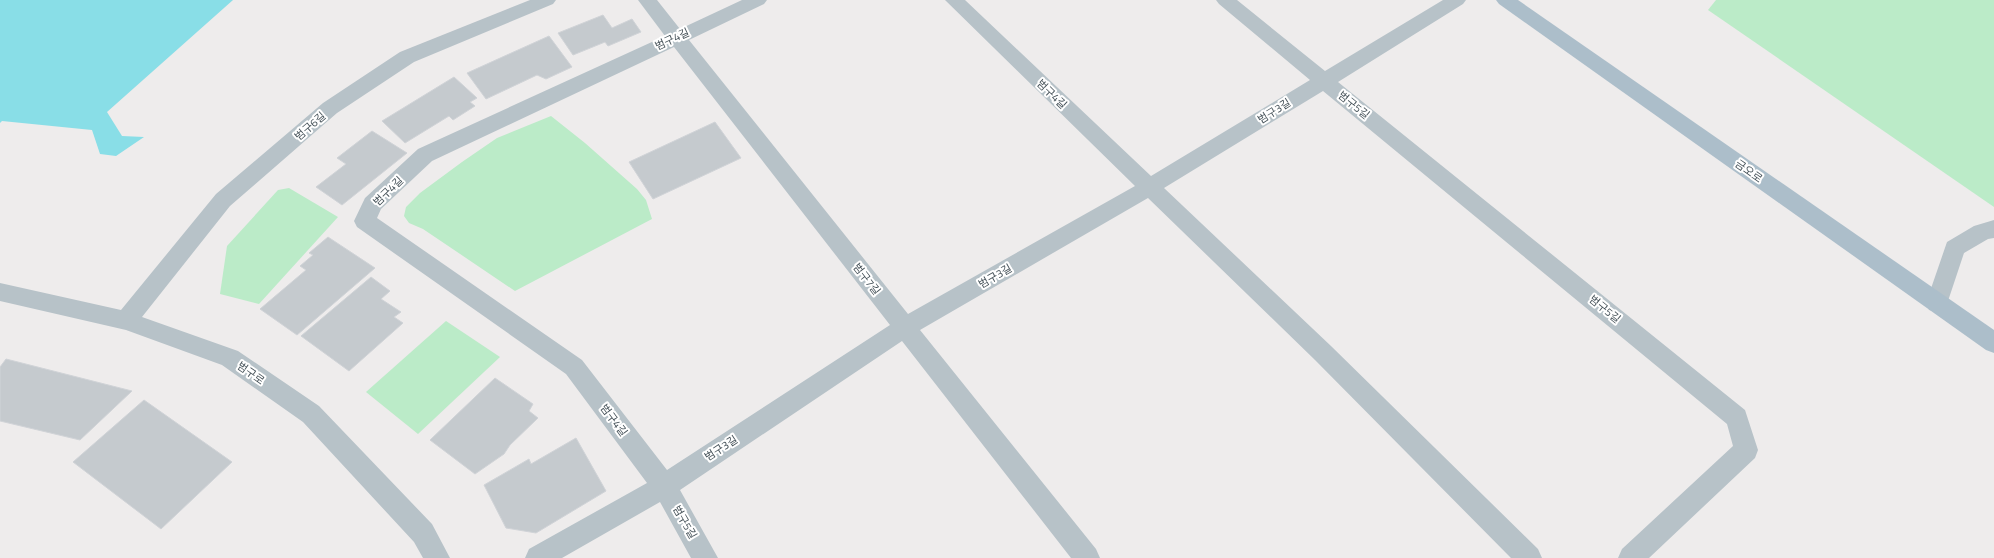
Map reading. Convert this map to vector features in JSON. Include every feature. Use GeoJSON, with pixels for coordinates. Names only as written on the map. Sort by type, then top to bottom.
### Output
{"type":"FeatureCollection","features":[{"type":"Feature","properties":{"kind":"main road","name":"금오로"},"geometry":{"type":"LineString","coordinates":[[1505,0],[1994,343]]}},
{"type":"Feature","properties":{"kind":"street","name":"범구6길"},"geometry":{"type":"LineString","coordinates":[[126,321],[223,200],[330,108],[407,57],[547,0]]}},
{"type":"Feature","properties":{"kind":"street","name":"범구7길"},"geometry":{"type":"LineString","coordinates":[[647,0],[1087,558]]}},
{"type":"Feature","properties":{"kind":"street","name":"범구4길"},"geometry":{"type":"LineString","coordinates":[[664,486],[574,367],[365,221],[372,204],[425,155],[758,0]]}},
{"type":"Feature","properties":{"kind":"street","name":"범구4길"},"geometry":{"type":"LineString","coordinates":[[954,0],[1150,187]]}},
{"type":"Feature","properties":{"kind":"street"},"geometry":{"type":"LineString","coordinates":[[1225,0],[1324,80]]}},
{"type":"Feature","properties":{"kind":"street","name":"범구3길"},"geometry":{"type":"LineString","coordinates":[[538,558],[664,486],[905,327],[1150,187],[1457,0]]}},
{"type":"Feature","properties":{"kind":"street","name":"범구5길"},"geometry":{"type":"LineString","coordinates":[[1324,80],[1737,418],[1746,450],[1631,558]]}},
{"type":"Feature","properties":{"kind":"street"},"geometry":{"type":"LineString","coordinates":[[1150,187],[1323,353],[1529,558]]}},
{"type":"Feature","properties":{"kind":"street"},"geometry":{"type":"LineString","coordinates":[[1938,303],[1955,248],[1982,232],[1994,229]]}},
{"type":"Feature","properties":{"kind":"street","name":"범구로"},"geometry":{"type":"LineString","coordinates":[[0,292],[126,321],[230,358],[311,414],[423,533],[437,558]]}},
{"type":"Feature","properties":{"kind":"street","name":"범구5길"},"geometry":{"type":"LineString","coordinates":[[664,486],[705,558]]}},
{"type":"Feature","properties":{"kind":"green space"},"geometry":{"type":"Polygon","coordinates":[[[1716,0],[1994,0],[1994,207],[1708,10],[1716,0]]]}},
{"type":"Feature","properties":{"kind":"green space"},"geometry":{"type":"Polygon","coordinates":[[[551,116],[585,143],[637,189],[646,200],[652,219],[515,291],[423,229],[409,223],[404,216],[406,207],[420,193],[497,138],[551,116]]]}},
{"type":"Feature","properties":{"kind":"green space"},"geometry":{"type":"Polygon","coordinates":[[[289,188],[338,217],[259,304],[220,294],[227,246],[278,190],[289,188]]]}},
{"type":"Feature","properties":{"kind":"green space"},"geometry":{"type":"Polygon","coordinates":[[[446,321],[500,357],[418,434],[366,392],[446,321]]]}},
{"type":"Feature","properties":{"kind":"water"},"geometry":{"type":"Polygon","coordinates":[[[0,0],[233,0],[107,112],[122,136],[144,137],[116,156],[100,154],[92,130],[2,121],[0,123],[0,0]]]}},
{"type":"Feature","properties":{"kind":"building"},"geometry":{"type":"Polygon","coordinates":[[[603,15],[612,28],[632,19],[641,32],[608,46],[605,42],[573,55],[558,33],[603,15]]]}},
{"type":"Feature","properties":{"kind":"building"},"geometry":{"type":"Polygon","coordinates":[[[549,36],[572,67],[546,79],[537,75],[486,99],[467,73],[549,36]]]}},
{"type":"Feature","properties":{"kind":"building"},"geometry":{"type":"Polygon","coordinates":[[[454,77],[477,98],[470,102],[475,106],[453,120],[449,116],[405,143],[382,121],[454,77]]]}},
{"type":"Feature","properties":{"kind":"building"},"geometry":{"type":"Polygon","coordinates":[[[715,122],[741,158],[653,199],[629,162],[715,122]]]}},
{"type":"Feature","properties":{"kind":"building"},"geometry":{"type":"Polygon","coordinates":[[[372,131],[407,153],[342,205],[316,187],[346,164],[337,158],[372,131]]]}},
{"type":"Feature","properties":{"kind":"building"},"geometry":{"type":"Polygon","coordinates":[[[328,237],[375,268],[297,335],[260,309],[306,270],[300,266],[313,255],[309,253],[328,237]]]}},
{"type":"Feature","properties":{"kind":"building"},"geometry":{"type":"Polygon","coordinates":[[[371,277],[390,291],[381,299],[401,312],[394,317],[403,323],[349,371],[301,336],[371,277]]]}},
{"type":"Feature","properties":{"kind":"building"},"geometry":{"type":"Polygon","coordinates":[[[6,359],[132,391],[80,440],[0,421],[0,367],[6,359]]]}},
{"type":"Feature","properties":{"kind":"building"},"geometry":{"type":"Polygon","coordinates":[[[495,378],[533,404],[529,411],[538,418],[510,445],[504,454],[475,474],[430,440],[495,378]]]}},
{"type":"Feature","properties":{"kind":"building"},"geometry":{"type":"Polygon","coordinates":[[[144,400],[232,462],[161,529],[73,462],[144,400]]]}},
{"type":"Feature","properties":{"kind":"building"},"geometry":{"type":"Polygon","coordinates":[[[576,438],[606,491],[536,533],[506,528],[484,485],[529,459],[531,464],[576,438]]]}}]}
